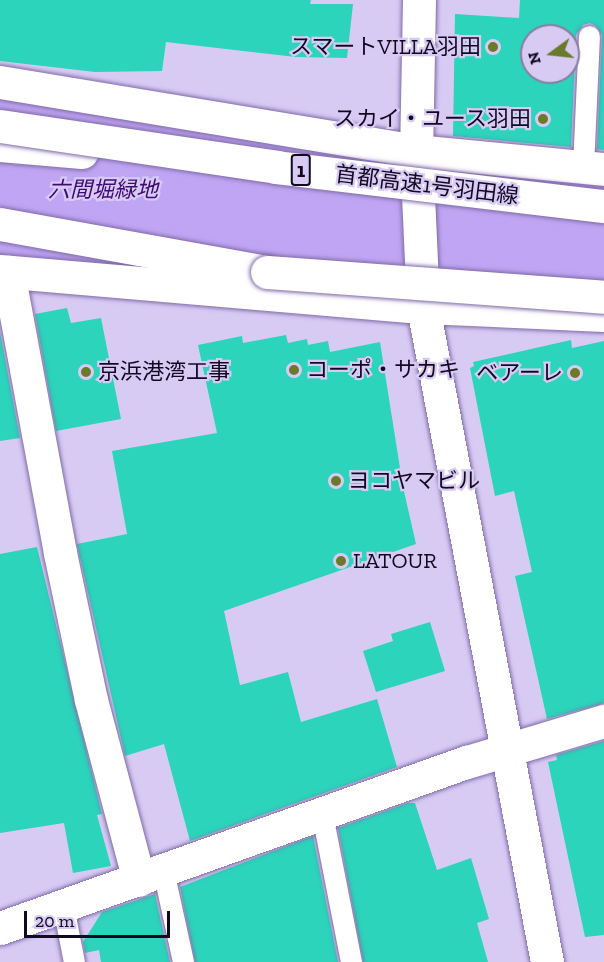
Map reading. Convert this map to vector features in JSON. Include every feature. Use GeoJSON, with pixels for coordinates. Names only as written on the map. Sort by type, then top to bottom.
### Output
{"type":"FeatureCollection","features":[{"type":"Feature","properties":{"kind":"main road"},"geometry":{"type":"LineString","coordinates":[[418,0],[416,151],[423,307],[504,751],[548,962]]}},
{"type":"Feature","properties":{"kind":"main road"},"geometry":{"type":"LineString","coordinates":[[0,81],[416,151],[594,168]]}},
{"type":"Feature","properties":{"kind":"main road","name":"首都高速1号羽田線"},"geometry":{"type":"LineString","coordinates":[[0,126],[276,168],[604,206]]}},
{"type":"Feature","properties":{"kind":"main road"},"geometry":{"type":"LineString","coordinates":[[0,145],[276,168]]}},
{"type":"Feature","properties":{"kind":"main road"},"geometry":{"type":"LineString","coordinates":[[0,224],[267,273]]}},
{"type":"Feature","properties":{"kind":"main road"},"geometry":{"type":"LineString","coordinates":[[3,263],[423,307],[604,315]]}},
{"type":"Feature","properties":{"kind":"main road"},"geometry":{"type":"LineString","coordinates":[[3,263],[267,273],[604,297]]}},
{"type":"Feature","properties":{"kind":"main road"},"geometry":{"type":"LineString","coordinates":[[3,263],[64,576],[91,700],[151,875]]}},
{"type":"Feature","properties":{"kind":"main road"},"geometry":{"type":"LineString","coordinates":[[0,928],[504,751],[604,721]]}},
{"type":"Feature","properties":{"kind":"lane"},"geometry":{"type":"LineString","coordinates":[[589,36],[594,168]]}},
{"type":"Feature","properties":{"kind":"lane"},"geometry":{"type":"LineString","coordinates":[[322,814],[351,962]]}},
{"type":"Feature","properties":{"kind":"lane"},"geometry":{"type":"LineString","coordinates":[[151,875],[183,962]]}},
{"type":"Feature","properties":{"kind":"lane"},"geometry":{"type":"LineString","coordinates":[[63,906],[74,962]]}},
{"type":"Feature","properties":{"kind":"green space","name":"六間堀緑地"},"geometry":{"type":"Polygon","coordinates":[[[0,82],[604,169],[604,315],[0,271],[0,82]]]}},
{"type":"Feature","properties":{"kind":"building"},"geometry":{"type":"Polygon","coordinates":[[[0,0],[311,0],[310,4],[353,4],[347,58],[296,57],[166,42],[162,71],[95,72],[0,61],[0,0]]]}},
{"type":"Feature","properties":{"kind":"building"},"geometry":{"type":"Polygon","coordinates":[[[520,0],[604,0],[604,150],[597,149],[602,36],[596,26],[590,23],[583,25],[580,29],[580,24],[520,24],[520,84],[574,84],[571,147],[453,136],[455,14],[519,18],[520,0]]]}},
{"type":"Feature","properties":{"kind":"building"},"geometry":{"type":"Polygon","coordinates":[[[67,308],[71,323],[101,318],[121,419],[56,431],[35,314],[67,308]]]}},
{"type":"Feature","properties":{"kind":"building"},"geometry":{"type":"Polygon","coordinates":[[[0,332],[20,438],[0,441],[0,332]]]}},
{"type":"Feature","properties":{"kind":"building"},"geometry":{"type":"Polygon","coordinates":[[[286,335],[288,343],[307,339],[308,345],[328,341],[330,352],[380,342],[403,487],[416,544],[224,611],[240,685],[288,672],[301,722],[377,699],[397,767],[190,841],[164,744],[125,756],[77,544],[127,534],[112,451],[217,433],[198,345],[242,336],[243,343],[286,335]]]}},
{"type":"Feature","properties":{"kind":"building"},"geometry":{"type":"Polygon","coordinates":[[[571,340],[572,348],[604,341],[604,703],[547,719],[515,576],[532,572],[514,491],[495,496],[470,368],[474,366],[473,362],[571,340]]]}},
{"type":"Feature","properties":{"kind":"building"},"geometry":{"type":"Polygon","coordinates":[[[37,547],[102,814],[97,815],[111,866],[73,873],[64,823],[0,833],[0,554],[37,547]]]}},
{"type":"Feature","properties":{"kind":"building"},"geometry":{"type":"Polygon","coordinates":[[[430,622],[445,671],[376,692],[363,651],[393,641],[391,634],[430,622]]]}},
{"type":"Feature","properties":{"kind":"building"},"geometry":{"type":"Polygon","coordinates":[[[604,741],[604,935],[585,937],[548,762],[557,760],[556,755],[604,741]]]}},
{"type":"Feature","properties":{"kind":"building"},"geometry":{"type":"Polygon","coordinates":[[[408,803],[415,803],[437,870],[471,858],[489,919],[477,923],[488,962],[363,962],[338,828],[408,803]]]}},
{"type":"Feature","properties":{"kind":"building"},"geometry":{"type":"Polygon","coordinates":[[[313,836],[338,962],[195,962],[180,887],[313,836]]]}},
{"type":"Feature","properties":{"kind":"building"},"geometry":{"type":"Polygon","coordinates":[[[155,894],[170,962],[101,962],[99,950],[85,953],[83,942],[102,912],[155,894]]]}},
{"type":"Feature","properties":{"kind":"place","name":"スマートVILLA羽田"},"geometry":{"type":"Point","coordinates":[493,47]}},
{"type":"Feature","properties":{"kind":"place","name":"スカイ・ユース羽田"},"geometry":{"type":"Point","coordinates":[543,119]}},
{"type":"Feature","properties":{"kind":"place","name":"コーポ・サカキ"},"geometry":{"type":"Point","coordinates":[294,370]}},
{"type":"Feature","properties":{"kind":"place","name":"京浜港湾工事"},"geometry":{"type":"Point","coordinates":[86,372]}},
{"type":"Feature","properties":{"kind":"place","name":"ベアーレ"},"geometry":{"type":"Point","coordinates":[575,373]}},
{"type":"Feature","properties":{"kind":"place","name":"ヨコヤマビル"},"geometry":{"type":"Point","coordinates":[336,481]}},
{"type":"Feature","properties":{"kind":"place","name":"LATOUR"},"geometry":{"type":"Point","coordinates":[341,561]}}]}
